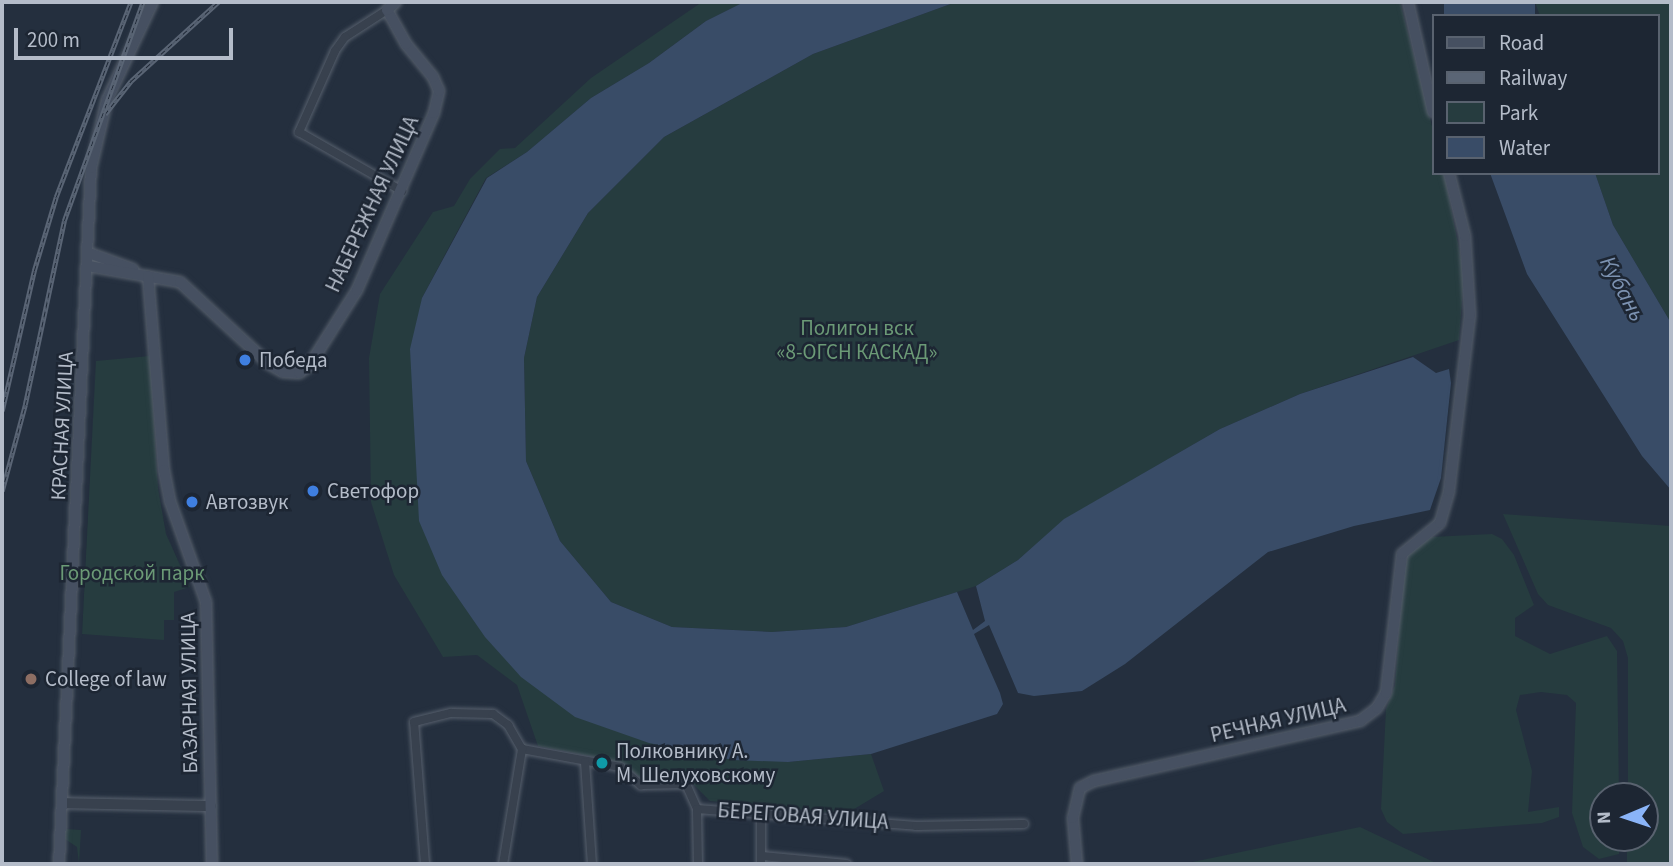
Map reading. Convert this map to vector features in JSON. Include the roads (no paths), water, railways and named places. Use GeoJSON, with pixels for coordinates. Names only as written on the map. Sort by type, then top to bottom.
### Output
{"type":"FeatureCollection","features":[{"type":"Feature","properties":{"kind":"main road","name":"КРАСНАЯ УЛИЦА"},"geometry":{"type":"LineString","coordinates":[[59,864],[95,142],[107,100],[153,2]]}},
{"type":"Feature","properties":{"kind":"main road"},"geometry":{"type":"LineString","coordinates":[[387,10],[396,2]]}},
{"type":"Feature","properties":{"kind":"main road"},"geometry":{"type":"LineString","coordinates":[[1408,2],[1432,108]]}},
{"type":"Feature","properties":{"kind":"main road","name":"НАБЕРЕЖНАЯ УЛИЦА"},"geometry":{"type":"LineString","coordinates":[[148,276],[180,282],[269,363],[283,372],[299,373],[309,366],[357,290],[427,136],[439,91],[387,10]]}},
{"type":"Feature","properties":{"kind":"main road","name":"РЕЧНАЯ УЛИЦА"},"geometry":{"type":"LineString","coordinates":[[1077,864],[1073,818],[1080,788],[1094,781],[1360,721],[1377,708],[1386,693],[1402,554],[1440,523],[1449,491],[1470,315],[1465,236],[1450,175]]}},
{"type":"Feature","properties":{"kind":"main road"},"geometry":{"type":"LineString","coordinates":[[89,253],[148,276]]}},
{"type":"Feature","properties":{"kind":"main road"},"geometry":{"type":"LineString","coordinates":[[88,266],[148,276]]}},
{"type":"Feature","properties":{"kind":"main road","name":"БАЗАРНАЯ УЛИЦА"},"geometry":{"type":"LineString","coordinates":[[148,276],[164,470],[170,501],[206,603],[212,864]]}},
{"type":"Feature","properties":{"kind":"street"},"geometry":{"type":"LineString","coordinates":[[387,10],[345,37],[335,51],[299,132],[402,191]]}},
{"type":"Feature","properties":{"kind":"street"},"geometry":{"type":"LineString","coordinates":[[425,864],[414,722],[451,713],[493,714],[508,725],[522,749],[503,864]]}},
{"type":"Feature","properties":{"kind":"street","name":"БЕРЕГОВАЯ УЛИЦА"},"geometry":{"type":"LineString","coordinates":[[522,749],[620,767],[642,785],[686,784],[697,809],[761,811],[916,826],[1024,824]]}},
{"type":"Feature","properties":{"kind":"street"},"geometry":{"type":"LineString","coordinates":[[585,762],[592,864]]}},
{"type":"Feature","properties":{"kind":"street"},"geometry":{"type":"LineString","coordinates":[[62,803],[211,806]]}},
{"type":"Feature","properties":{"kind":"street"},"geometry":{"type":"LineString","coordinates":[[697,809],[698,864]]}},
{"type":"Feature","properties":{"kind":"street"},"geometry":{"type":"LineString","coordinates":[[761,811],[761,860],[847,864]]}},
{"type":"Feature","properties":{"kind":"water"},"geometry":{"type":"Polygon","coordinates":[[[744,2],[956,2],[813,54],[664,137],[588,213],[537,297],[524,358],[526,461],[560,541],[611,602],[672,627],[772,632],[846,627],[957,592],[973,630],[985,621],[976,586],[1018,560],[1064,519],[1220,429],[1300,394],[1413,357],[1436,373],[1449,369],[1451,383],[1441,478],[1430,510],[1354,526],[1268,552],[1125,664],[1082,691],[1034,696],[1018,693],[989,625],[974,634],[1000,693],[1003,704],[997,714],[871,754],[788,762],[733,760],[649,743],[575,717],[521,677],[485,637],[442,575],[419,521],[410,349],[422,298],[487,178],[527,152],[591,98],[649,63],[706,21],[744,2]]]}},
{"type":"Feature","properties":{"kind":"water"},"geometry":{"type":"Polygon","coordinates":[[[1444,2],[1535,2],[1535,14],[1444,14],[1444,2]]]}},
{"type":"Feature","properties":{"kind":"water","name":"Кубань"},"geometry":{"type":"Polygon","coordinates":[[[1491,175],[1596,175],[1613,225],[1671,323],[1671,490],[1642,456],[1527,274],[1491,175]]]}},
{"type":"Feature","properties":{"kind":"railway"},"geometry":{"type":"LineString","coordinates":[[2,411],[34,271],[56,197],[131,2]]}},
{"type":"Feature","properties":{"kind":"railway"},"geometry":{"type":"LineString","coordinates":[[2,491],[25,405],[64,221],[143,2]]}},
{"type":"Feature","properties":{"kind":"railway"},"geometry":{"type":"LineString","coordinates":[[105,114],[131,81],[218,2]]}},
{"type":"Feature","properties":{"kind":"place","name":"Победа"},"geometry":{"type":"Point","coordinates":[245,360]}},
{"type":"Feature","properties":{"kind":"place","name":"Светофор"},"geometry":{"type":"Point","coordinates":[313,491]}},
{"type":"Feature","properties":{"kind":"place","name":"Автозвук"},"geometry":{"type":"Point","coordinates":[192,502]}},
{"type":"Feature","properties":{"kind":"place","name":"College of law"},"geometry":{"type":"Point","coordinates":[31,679]}},
{"type":"Feature","properties":{"kind":"place","name":"Полковнику А. М. Шелуховскому"},"geometry":{"type":"Point","coordinates":[602,763]}},
{"type":"Feature","properties":{"kind":"park label","name":"Полигон вск «8-ОГСН КАСКАД»"},"geometry":{"type":"Point","coordinates":[857,340]}},
{"type":"Feature","properties":{"kind":"park label","name":"Городской парк"},"geometry":{"type":"Point","coordinates":[132,573]}}]}
